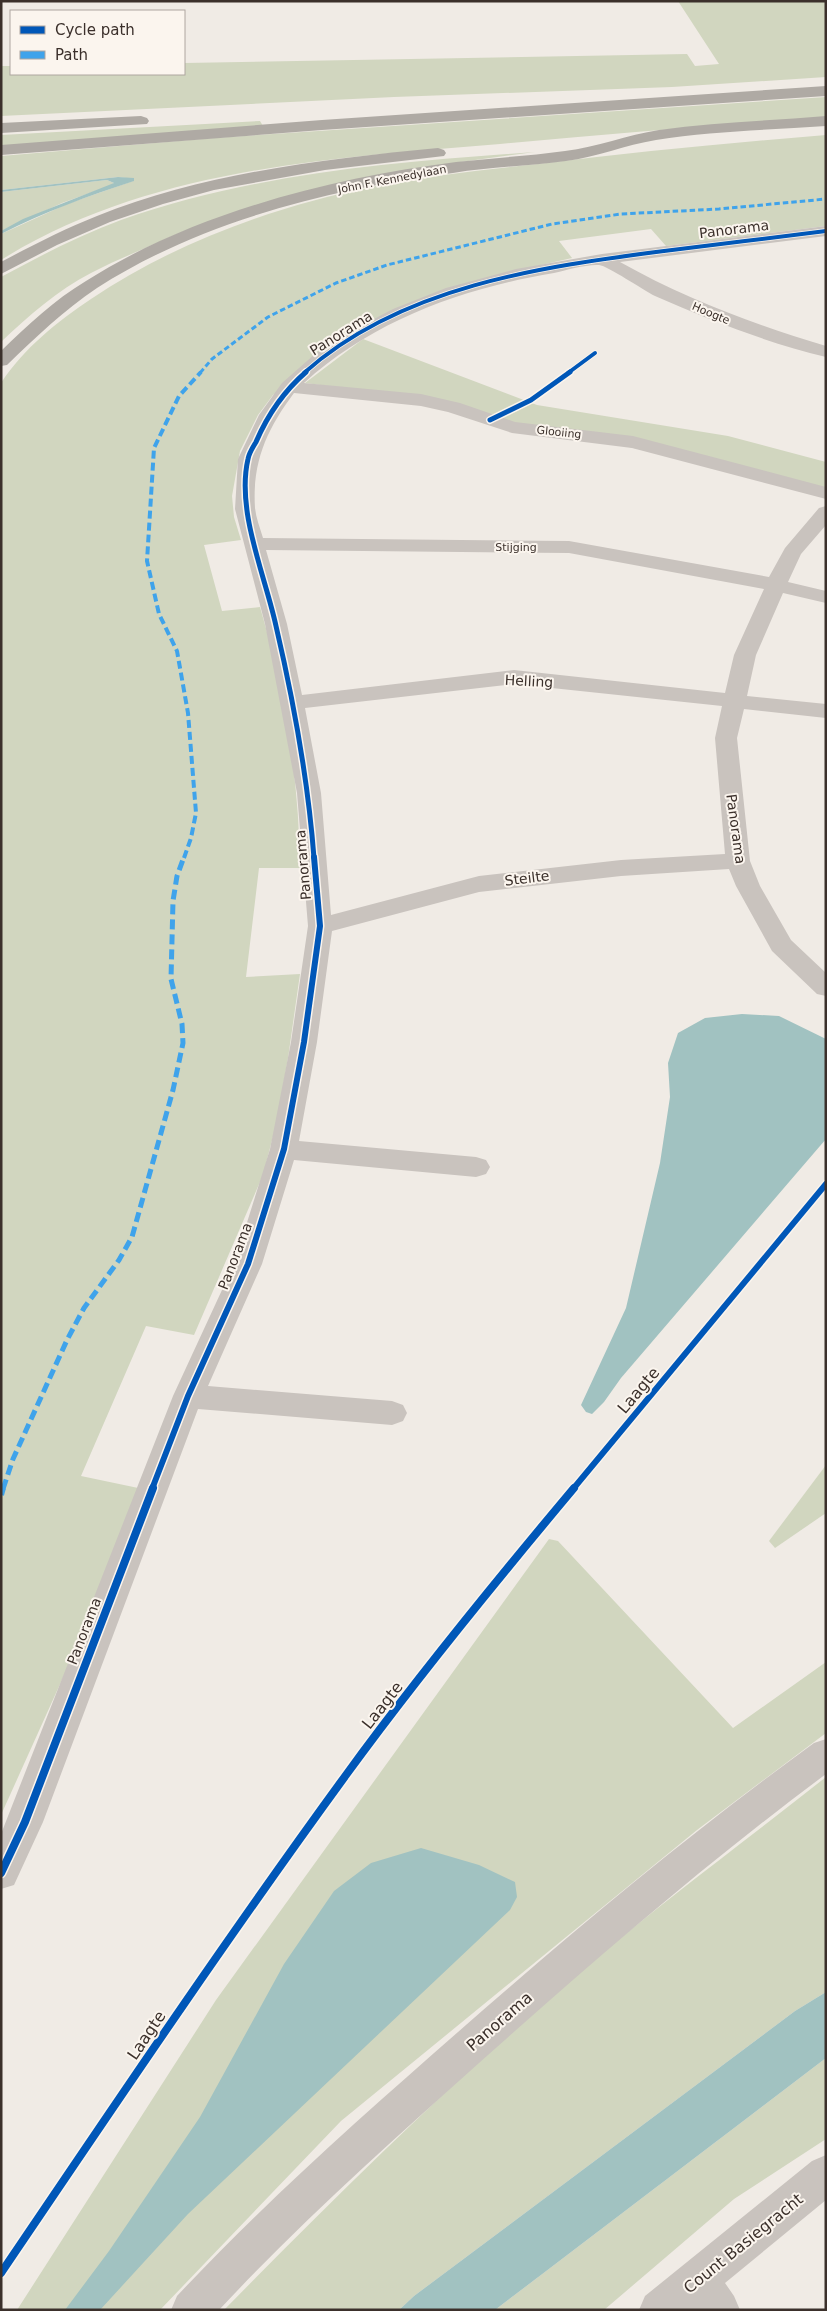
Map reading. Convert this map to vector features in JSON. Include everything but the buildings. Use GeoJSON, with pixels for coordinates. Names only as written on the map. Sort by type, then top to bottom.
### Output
{"type":"FeatureCollection","features":[{"type":"Feature","properties":{"kind":"highway"},"geometry":{"type":"LineString","coordinates":[[1,150],[826,91]]}},
{"type":"Feature","properties":{"kind":"highway"},"geometry":{"type":"LineString","coordinates":[[248,116],[314,112],[520,112]]}},
{"type":"Feature","properties":{"kind":"highway"},"geometry":{"type":"LineString","coordinates":[[1,128],[154,120]]}},
{"type":"Feature","properties":{"kind":"highway","name":"John F. Kennedylaan"},"geometry":{"type":"LineString","coordinates":[[1,361],[16,343],[47,317],[107,275],[225,221],[267,208],[363,183],[439,169],[586,153],[657,135],[826,121]]}},
{"type":"Feature","properties":{"kind":"highway"},"geometry":{"type":"LineString","coordinates":[[1,269],[36,249],[112,216],[171,196],[229,182],[325,164],[377,158],[657,135]]}},
{"type":"Feature","properties":{"kind":"street","name":"Panorama"},"geometry":{"type":"LineString","coordinates":[[1,1873],[25,1822],[188,1396],[248,1264],[284,1149],[304,1042],[320,926],[309,793],[293,703],[276,624],[245,509],[248,460],[268,415],[289,387],[321,358],[361,333],[399,313],[452,292],[516,274],[602,259],[826,231]]}},
{"type":"Feature","properties":{"kind":"street","name":"Hoogte"},"geometry":{"type":"LineString","coordinates":[[602,259],[659,290],[751,329],[826,352]]}},
{"type":"Feature","properties":{"kind":"street","name":"Glooiing"},"geometry":{"type":"LineString","coordinates":[[289,387],[421,400],[454,407],[512,427],[633,442],[826,493]]}},
{"type":"Feature","properties":{"kind":"street","name":"Panorama"},"geometry":{"type":"LineString","coordinates":[[826,512],[792,552],[745,655],[726,738],[738,861],[748,886],[781,945],[826,988]]}},
{"type":"Feature","properties":{"kind":"street","name":"Stijging"},"geometry":{"type":"LineString","coordinates":[[254,544],[569,547],[776,585]]}},
{"type":"Feature","properties":{"kind":"street"},"geometry":{"type":"LineString","coordinates":[[776,585],[826,597]]}},
{"type":"Feature","properties":{"kind":"street","name":"Helling"},"geometry":{"type":"LineString","coordinates":[[293,703],[514,677],[734,702]]}},
{"type":"Feature","properties":{"kind":"street"},"geometry":{"type":"LineString","coordinates":[[734,702],[826,711]]}},
{"type":"Feature","properties":{"kind":"street","name":"Steilte"},"geometry":{"type":"LineString","coordinates":[[320,926],[478,884],[621,868],[738,861]]}},
{"type":"Feature","properties":{"kind":"street"},"geometry":{"type":"LineString","coordinates":[[284,1149],[476,1167]]}},
{"type":"Feature","properties":{"kind":"street"},"geometry":{"type":"LineString","coordinates":[[188,1396],[392,1413]]}},
{"type":"Feature","properties":{"kind":"street","name":"Panorama"},"geometry":{"type":"LineString","coordinates":[[191,2310],[325,2176],[546,1979],[668,1876],[778,1788],[826,1754]]}},
{"type":"Feature","properties":{"kind":"street","name":"Count Basiegracht"},"geometry":{"type":"LineString","coordinates":[[659,2310],[708,2295],[826,2175]]}},
{"type":"Feature","properties":{"kind":"green space"},"geometry":{"type":"Polygon","coordinates":[[[678,1],[826,1],[826,77],[672,87],[394,97],[1,116],[1,66],[10,66],[10,75],[185,75],[185,63],[687,54],[695,66],[719,64],[678,1]]]}},
{"type":"Feature","properties":{"kind":"green space"},"geometry":{"type":"Polygon","coordinates":[[[826,97],[826,117],[372,155],[243,173],[179,187],[118,205],[58,229],[1,260],[1,234],[67,204],[133,181],[134,179],[118,177],[1,190],[1,156],[214,138],[826,97]]]}},
{"type":"Feature","properties":{"kind":"green space"},"geometry":{"type":"Polygon","coordinates":[[[260,121],[263,126],[1,146],[1,135],[260,121]]]}},
{"type":"Feature","properties":{"kind":"green space"},"geometry":{"type":"Polygon","coordinates":[[[826,135],[826,226],[666,246],[651,229],[559,241],[572,258],[501,274],[429,296],[273,395],[258,415],[240,451],[232,496],[234,517],[241,540],[204,545],[222,611],[260,607],[277,671],[289,736],[297,802],[300,868],[259,868],[246,977],[300,974],[277,1121],[263,1175],[194,1335],[146,1326],[81,1476],[143,1489],[79,1642],[1,1815],[1,383],[20,358],[42,336],[91,299],[123,279],[190,244],[261,216],[334,195],[412,180],[646,152],[826,135]]]}},
{"type":"Feature","properties":{"kind":"green space"},"geometry":{"type":"Polygon","coordinates":[[[535,152],[384,175],[286,197],[238,211],[190,229],[91,273],[67,287],[44,304],[1,342],[1,277],[75,239],[121,220],[171,204],[274,180],[430,160],[535,152]]]}},
{"type":"Feature","properties":{"kind":"green space"},"geometry":{"type":"Polygon","coordinates":[[[107,180],[114,183],[62,203],[1,231],[1,192],[107,180]]]}},
{"type":"Feature","properties":{"kind":"green space"},"geometry":{"type":"Polygon","coordinates":[[[363,339],[537,405],[728,436],[826,462],[826,488],[513,423],[452,402],[305,383],[363,339]]]}},
{"type":"Feature","properties":{"kind":"green space"},"geometry":{"type":"Polygon","coordinates":[[[826,1465],[826,1513],[775,1548],[769,1541],[826,1465]]]}},
{"type":"Feature","properties":{"kind":"green space"},"geometry":{"type":"Polygon","coordinates":[[[549,1539],[558,1541],[733,1728],[826,1662],[826,1733],[697,1830],[341,2121],[160,2310],[17,2310],[216,2000],[549,1539]]]}},
{"type":"Feature","properties":{"kind":"green space"},"geometry":{"type":"Polygon","coordinates":[[[826,1777],[826,1992],[795,2011],[414,2296],[399,2310],[224,2310],[405,2131],[498,2044],[651,1913],[826,1777]]]}},
{"type":"Feature","properties":{"kind":"green space"},"geometry":{"type":"Polygon","coordinates":[[[826,2058],[826,2139],[734,2199],[604,2310],[495,2310],[826,2058]]]}},
{"type":"Feature","properties":{"kind":"water"},"geometry":{"type":"Polygon","coordinates":[[[118,177],[134,178],[134,181],[66,205],[1,234],[1,231],[23,219],[114,183],[107,180],[1,192],[1,190],[118,177]]]}},
{"type":"Feature","properties":{"kind":"water"},"geometry":{"type":"Polygon","coordinates":[[[742,1014],[779,1016],[826,1039],[826,1139],[621,1378],[604,1402],[592,1414],[586,1412],[581,1405],[626,1308],[660,1163],[670,1097],[668,1063],[678,1033],[705,1018],[742,1014]]]}},
{"type":"Feature","properties":{"kind":"water"},"geometry":{"type":"Polygon","coordinates":[[[421,1848],[479,1865],[515,1882],[517,1897],[510,1910],[188,2214],[100,2310],[65,2310],[109,2251],[200,2117],[284,1964],[334,1891],[371,1863],[421,1848]]]}},
{"type":"Feature","properties":{"kind":"water"},"geometry":{"type":"Polygon","coordinates":[[[826,1992],[826,2058],[495,2310],[399,2310],[414,2296],[795,2011],[826,1992]]]}},
{"type":"Feature","properties":{"kind":"marked path"},"geometry":{"type":"LineString","coordinates":[[1,1495],[13,1459],[67,1340],[84,1308],[119,1260],[132,1237],[173,1090],[183,1043],[182,1024],[171,979],[173,901],[177,876],[191,838],[196,813],[188,713],[177,651],[159,614],[147,561],[154,448],[179,396],[212,359],[268,317],[336,283],[387,265],[552,224],[621,214],[719,209],[826,199]]}},
{"type":"Feature","properties":{"kind":"cycle path"},"geometry":{"type":"LineString","coordinates":[[1,1873],[25,1822],[188,1396],[248,1264],[284,1149],[304,1042],[320,926],[309,793],[293,703],[276,624],[245,509],[248,459],[268,415],[289,387],[321,358],[361,333],[399,313],[452,292],[516,274],[602,259],[826,231]]}},
{"type":"Feature","properties":{"kind":"cycle path"},"geometry":{"type":"LineString","coordinates":[[490,420],[531,400],[595,353]]}},
{"type":"Feature","properties":{"kind":"cycle path","name":"Laagte"},"geometry":{"type":"LineString","coordinates":[[1,2273],[212,1962],[347,1773],[485,1594],[679,1364],[826,1184]]}}]}
